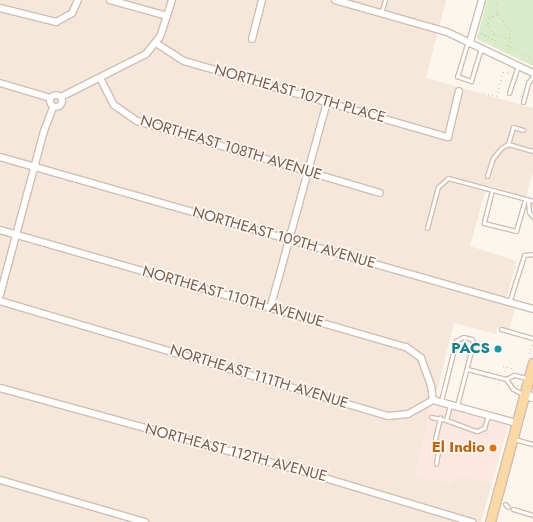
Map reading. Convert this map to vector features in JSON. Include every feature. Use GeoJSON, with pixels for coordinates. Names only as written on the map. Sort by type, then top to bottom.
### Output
{"type":"FeatureCollection","features":[{"type":"Feature","properties":{"kind":"main road"},"geometry":{"type":"LineString","coordinates":[[490,522],[529,378],[530,361]]}},
{"type":"Feature","properties":{"kind":"street"},"geometry":{"type":"LineString","coordinates":[[0,8],[56,22],[72,13],[78,0]]}},
{"type":"Feature","properties":{"kind":"street"},"geometry":{"type":"LineString","coordinates":[[110,0],[167,16]]}},
{"type":"Feature","properties":{"kind":"street"},"geometry":{"type":"LineString","coordinates":[[0,83],[50,98],[55,95],[61,97],[134,62],[156,43],[172,0]]}},
{"type":"Feature","properties":{"kind":"street"},"geometry":{"type":"LineString","coordinates":[[252,38],[262,0]]}},
{"type":"Feature","properties":{"kind":"street"},"geometry":{"type":"LineString","coordinates":[[335,0],[381,13],[469,42],[533,73]]}},
{"type":"Feature","properties":{"kind":"street"},"geometry":{"type":"LineString","coordinates":[[469,42],[482,0]]}},
{"type":"Feature","properties":{"kind":"street","name":"NORTHEAST 107TH PLACE"},"geometry":{"type":"LineString","coordinates":[[156,43],[184,61],[448,137],[460,91]]}},
{"type":"Feature","properties":{"kind":"street","name":"NORTHEAST 108TH AVENUE"},"geometry":{"type":"LineString","coordinates":[[100,78],[114,105],[137,121],[380,193]]}},
{"type":"Feature","properties":{"kind":"street"},"geometry":{"type":"LineString","coordinates":[[53,107],[60,106],[61,97]]}},
{"type":"Feature","properties":{"kind":"street"},"geometry":{"type":"LineString","coordinates":[[0,295],[53,107],[50,104],[50,98]]}},
{"type":"Feature","properties":{"kind":"street"},"geometry":{"type":"LineString","coordinates":[[270,309],[327,102]]}},
{"type":"Feature","properties":{"kind":"street","name":"NORTHEAST 109TH AVENUE"},"geometry":{"type":"LineString","coordinates":[[0,157],[533,309]]}},
{"type":"Feature","properties":{"kind":"street","name":"NORTHEAST 110TH AVENUE"},"geometry":{"type":"LineString","coordinates":[[0,230],[414,351],[426,368],[433,400]]}},
{"type":"Feature","properties":{"kind":"street","name":"NORTHEAST 111TH AVENUE"},"geometry":{"type":"LineString","coordinates":[[0,301],[388,416],[408,414],[433,400]]}},
{"type":"Feature","properties":{"kind":"street","name":"NORTHEAST 112TH AVENUE"},"geometry":{"type":"LineString","coordinates":[[0,388],[295,469],[472,522]]}},
{"type":"Feature","properties":{"kind":"street"},"geometry":{"type":"LineString","coordinates":[[433,400],[516,423]]}},
{"type":"Feature","properties":{"kind":"street"},"geometry":{"type":"LineString","coordinates":[[0,480],[145,522]]}},
{"type":"Feature","properties":{"kind":"lane"},"geometry":{"type":"LineString","coordinates":[[381,13],[385,0]]}},
{"type":"Feature","properties":{"kind":"lane"},"geometry":{"type":"LineString","coordinates":[[469,42],[457,76],[471,81],[481,47]]}},
{"type":"Feature","properties":{"kind":"lane"},"geometry":{"type":"LineString","coordinates":[[509,93],[518,65]]}},
{"type":"Feature","properties":{"kind":"lane"},"geometry":{"type":"LineString","coordinates":[[523,102],[528,83],[533,76]]}},
{"type":"Feature","properties":{"kind":"lane"},"geometry":{"type":"LineString","coordinates":[[508,144],[513,127],[523,130]]}},
{"type":"Feature","properties":{"kind":"lane"},"geometry":{"type":"LineString","coordinates":[[487,176],[493,158],[500,148],[508,144],[533,152]]}},
{"type":"Feature","properties":{"kind":"lane"},"geometry":{"type":"LineString","coordinates":[[427,228],[438,187],[448,178],[533,201]]}},
{"type":"Feature","properties":{"kind":"lane"},"geometry":{"type":"LineString","coordinates":[[492,190],[484,223],[516,230],[526,199]]}},
{"type":"Feature","properties":{"kind":"lane"},"geometry":{"type":"LineString","coordinates":[[526,199],[529,212],[533,217]]}},
{"type":"Feature","properties":{"kind":"lane"},"geometry":{"type":"LineString","coordinates":[[509,303],[524,255],[533,254]]}},
{"type":"Feature","properties":{"kind":"lane"},"geometry":{"type":"LineString","coordinates":[[501,329],[533,340]]}},
{"type":"Feature","properties":{"kind":"lane"},"geometry":{"type":"LineString","coordinates":[[441,402],[456,341],[463,337],[472,340],[473,343],[457,406]]}},
{"type":"Feature","properties":{"kind":"lane"},"geometry":{"type":"LineString","coordinates":[[467,369],[506,379],[513,389],[524,396]]}},
{"type":"Feature","properties":{"kind":"lane"},"geometry":{"type":"LineString","coordinates":[[506,379],[514,375],[529,378]]}},
{"type":"Feature","properties":{"kind":"lane"},"geometry":{"type":"LineString","coordinates":[[446,420],[450,404]]}},
{"type":"Feature","properties":{"kind":"lane"},"geometry":{"type":"LineString","coordinates":[[431,417],[440,418],[478,432],[484,428],[488,415]]}},
{"type":"Feature","properties":{"kind":"lane"},"geometry":{"type":"LineString","coordinates":[[436,464],[438,451],[435,439],[440,418]]}},
{"type":"Feature","properties":{"kind":"lane"},"geometry":{"type":"LineString","coordinates":[[512,439],[533,444]]}},
{"type":"Feature","properties":{"kind":"lane"},"geometry":{"type":"LineString","coordinates":[[505,504],[508,507]]}},
{"type":"Feature","properties":{"kind":"lane"},"geometry":{"type":"LineString","coordinates":[[513,509],[533,515]]}},
{"type":"Feature","properties":{"kind":"path"},"geometry":{"type":"LineString","coordinates":[[496,0],[498,14],[509,26],[510,40],[508,51]]}},
{"type":"Feature","properties":{"kind":"path"},"geometry":{"type":"LineString","coordinates":[[498,14],[487,19],[489,27],[494,34],[510,40]]}},
{"type":"Feature","properties":{"kind":"path"},"geometry":{"type":"LineString","coordinates":[[480,33],[533,58]]}},
{"type":"Feature","properties":{"kind":"path"},"geometry":{"type":"LineString","coordinates":[[484,93],[497,96],[503,72],[509,73],[511,68]]}},
{"type":"Feature","properties":{"kind":"path"},"geometry":{"type":"LineString","coordinates":[[530,361],[533,340]]}},
{"type":"Feature","properties":{"kind":"path"},"geometry":{"type":"LineString","coordinates":[[530,361],[533,348]]}},
{"type":"Feature","properties":{"kind":"path"},"geometry":{"type":"LineString","coordinates":[[505,372],[505,367],[514,369]]}},
{"type":"Feature","properties":{"kind":"path"},"geometry":{"type":"LineString","coordinates":[[515,399],[524,396]]}},
{"type":"Feature","properties":{"kind":"shaded area"},"geometry":{"type":"Polygon","coordinates":[[[0,0],[446,0],[426,78],[533,108],[533,172],[526,197],[487,185],[470,246],[517,261],[504,305],[515,308],[509,330],[497,327],[496,334],[454,323],[437,391],[429,407],[426,434],[415,474],[451,485],[455,474],[492,483],[481,522],[0,522],[0,0]]]}},
{"type":"Feature","properties":{"kind":"shaded area"},"geometry":{"type":"Polygon","coordinates":[[[440,406],[508,426],[492,483],[455,474],[451,485],[415,475],[426,434],[429,407],[440,406]]]}},
{"type":"Feature","properties":{"kind":"green space"},"geometry":{"type":"Polygon","coordinates":[[[487,0],[533,0],[533,66],[477,39],[487,0]]]}},
{"type":"Feature","properties":{"kind":"place","name":"PACS"},"geometry":{"type":"Point","coordinates":[498,349]}},
{"type":"Feature","properties":{"kind":"place","name":"El Indio"},"geometry":{"type":"Point","coordinates":[493,448]}}]}
